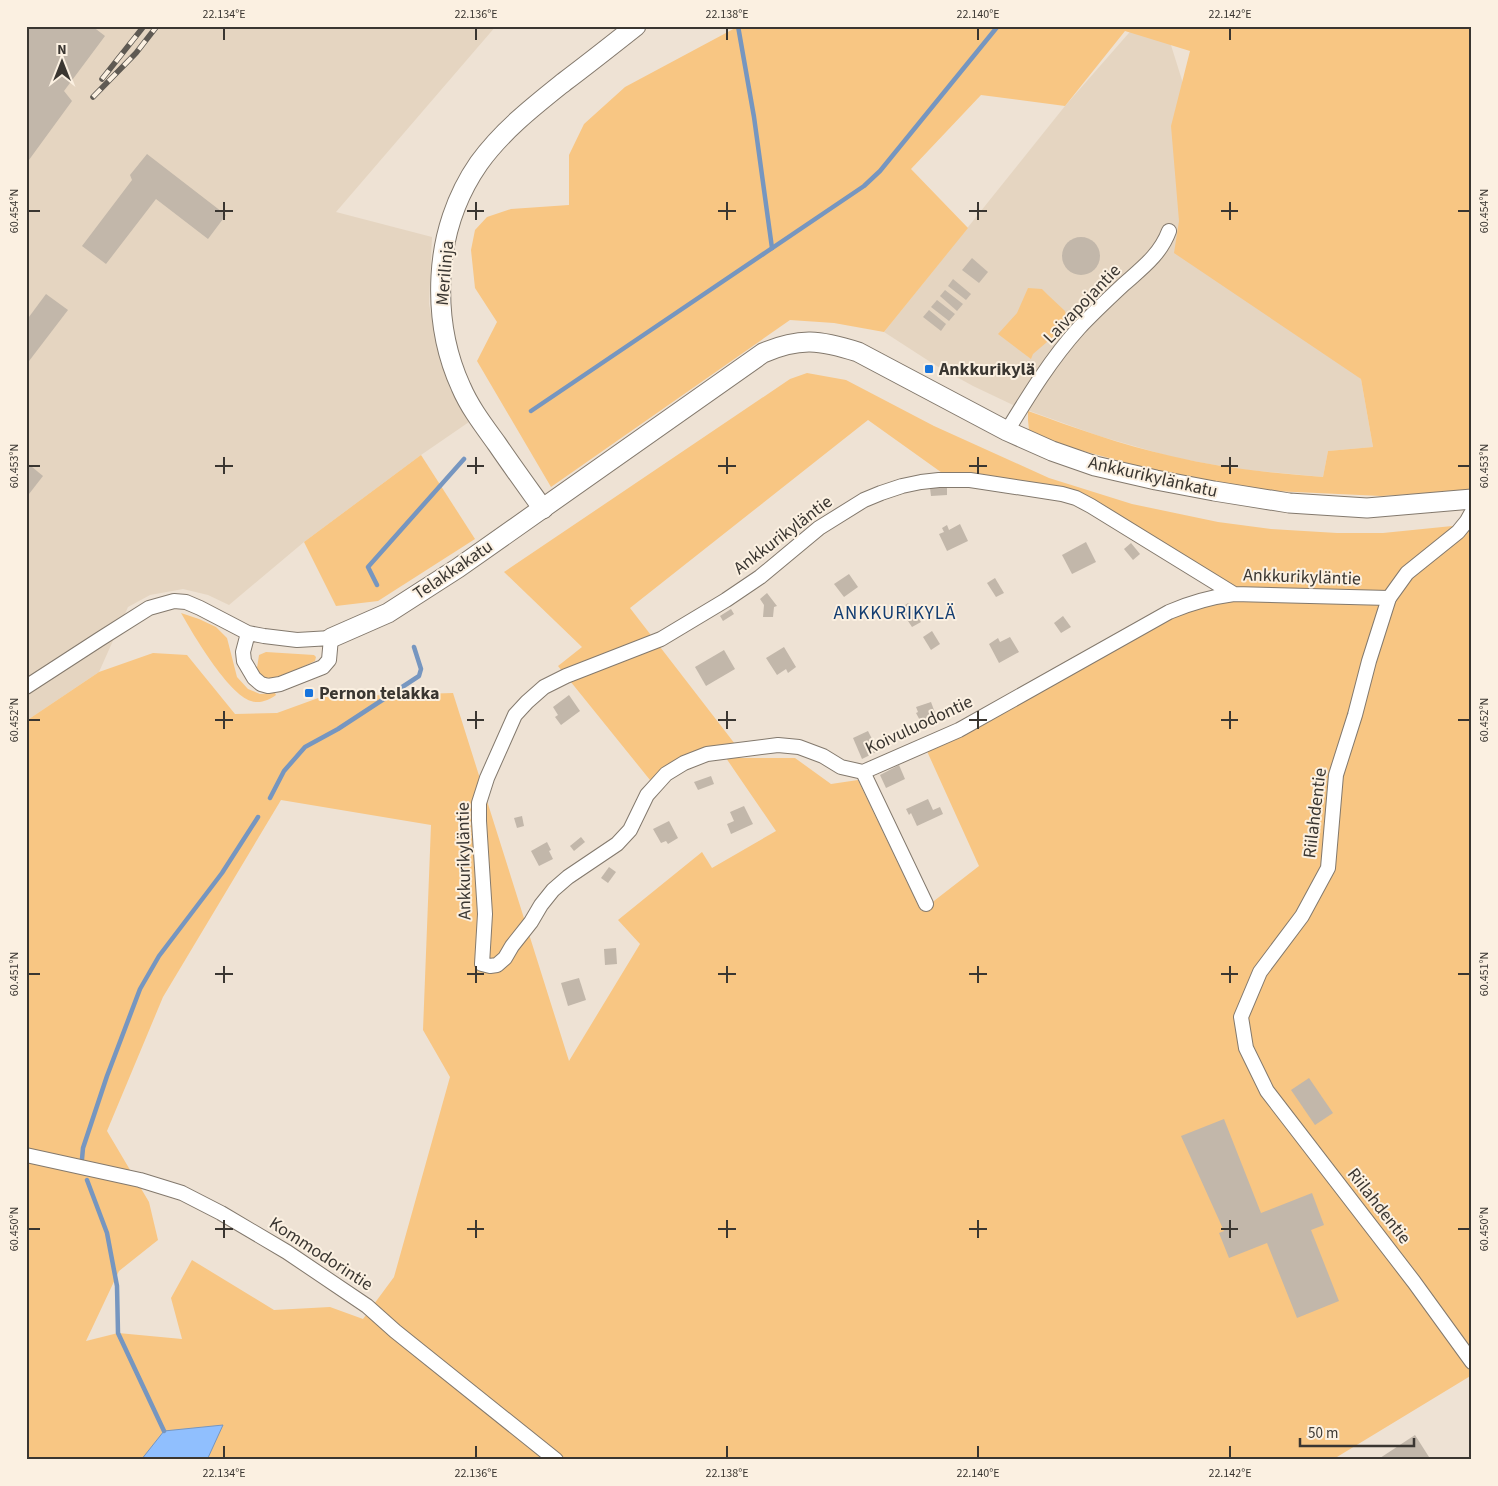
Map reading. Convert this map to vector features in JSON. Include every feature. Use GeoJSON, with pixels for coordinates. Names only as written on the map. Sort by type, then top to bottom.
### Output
{"type":"FeatureCollection","features":[{"type":"Feature","properties":{"kind":"street","name":"Merilinja"},"geometry":{"type":"LineString","coordinates":[[543,509],[474,412],[458,381],[446,344],[441,317],[442,259],[456,207],[479,163],[493,146],[539,102],[636,26]]}},
{"type":"Feature","properties":{"kind":"street","name":"Laivapojantie"},"geometry":{"type":"LineString","coordinates":[[1007,431],[1036,384],[1072,336],[1109,298],[1155,256],[1170,231]]}},
{"type":"Feature","properties":{"kind":"street","name":"Telakkakatu"},"geometry":{"type":"LineString","coordinates":[[26,687],[149,608],[174,601],[186,602],[248,632],[264,636],[296,640],[331,638],[388,613],[458,568],[762,354],[779,346],[795,342],[831,344],[858,352]]}},
{"type":"Feature","properties":{"kind":"street","name":"Ankkurikylänkatu"},"geometry":{"type":"LineString","coordinates":[[858,352],[1007,431],[1052,451],[1095,466],[1156,480],[1289,503],[1367,508],[1472,499]]}},
{"type":"Feature","properties":{"kind":"street","name":"Ankkurikyläntie"},"geometry":{"type":"LineString","coordinates":[[482,964],[485,914],[479,803],[487,778],[515,716],[527,702],[544,688],[566,676],[661,639],[726,600],[760,577],[819,528],[864,500],[902,486],[939,480],[970,480],[1062,494],[1092,506],[1234,594],[1389,598]]}},
{"type":"Feature","properties":{"kind":"street","name":"Riilahdentie"},"geometry":{"type":"LineString","coordinates":[[1472,512],[1458,532],[1407,573],[1389,598],[1336,775],[1328,868],[1302,916],[1260,972],[1241,1017],[1246,1048],[1267,1091],[1414,1282],[1472,1362]]}},
{"type":"Feature","properties":{"kind":"street","name":"Koivuluodontie"},"geometry":{"type":"LineString","coordinates":[[482,964],[490,966],[497,964],[505,958],[531,922],[541,904],[553,890],[568,876],[617,844],[630,830],[647,795],[666,774],[684,763],[707,754],[778,745],[799,747],[822,756],[841,767],[863,772],[959,730],[1169,612],[1209,597],[1234,594]]}},
{"type":"Feature","properties":{"kind":"street"},"geometry":{"type":"LineString","coordinates":[[248,632],[243,652],[244,661],[254,678],[261,684],[268,686],[280,684],[323,667],[329,660],[331,638]]}},
{"type":"Feature","properties":{"kind":"street"},"geometry":{"type":"LineString","coordinates":[[863,772],[926,904]]}},
{"type":"Feature","properties":{"kind":"street","name":"Kommodorintie"},"geometry":{"type":"LineString","coordinates":[[26,1155],[140,1180],[182,1192],[221,1213],[287,1252],[367,1306],[395,1331],[556,1460]]}},
{"type":"Feature","properties":{"kind":"shaded area"},"geometry":{"type":"Polygon","coordinates":[[[26,26],[496,26],[336,212],[432,237],[429,304],[437,346],[451,390],[469,422],[421,455],[304,542],[229,605],[208,595],[183,589],[150,595],[128,607],[99,672],[26,721],[26,26]]]}},
{"type":"Feature","properties":{"kind":"shaded area"},"geometry":{"type":"Polygon","coordinates":[[[739,26],[1472,26],[1472,490],[1381,496],[1274,491],[1172,475],[1057,444],[1037,436],[1029,430],[1028,411],[1081,430],[1153,452],[1209,464],[1323,477],[1328,451],[1373,447],[1361,379],[1174,253],[1179,221],[1171,126],[1190,51],[1125,31],[1065,106],[981,95],[911,169],[968,228],[884,332],[834,323],[790,320],[551,487],[477,361],[497,322],[475,288],[471,250],[475,230],[487,217],[511,209],[569,205],[569,155],[584,124],[625,87],[739,26]]]}},
{"type":"Feature","properties":{"kind":"shaded area"},"geometry":{"type":"Polygon","coordinates":[[[1135,26],[1165,26],[1239,262],[1361,379],[1373,447],[1328,451],[1323,477],[1247,470],[1209,464],[1172,457],[1099,436],[1013,405],[973,386],[935,365],[884,332],[1065,106],[1135,26]]]}},
{"type":"Feature","properties":{"kind":"shaded area"},"geometry":{"type":"Polygon","coordinates":[[[1028,288],[1042,289],[1065,311],[1068,324],[1033,354],[1031,359],[998,334],[1017,313],[1028,288]]]}},
{"type":"Feature","properties":{"kind":"shaded area"},"geometry":{"type":"Polygon","coordinates":[[[807,373],[846,380],[934,426],[1049,478],[1132,504],[1218,522],[1271,529],[1337,533],[1383,533],[1472,524],[1472,1375],[1332,1460],[26,1460],[26,721],[99,672],[153,653],[187,655],[235,714],[277,713],[321,697],[453,693],[569,1061],[640,944],[618,920],[702,852],[712,868],[776,831],[726,758],[795,758],[831,784],[858,780],[921,911],[979,866],[926,749],[1181,612],[1227,601],[1223,584],[1044,485],[994,477],[945,475],[868,420],[630,608],[735,744],[650,780],[558,666],[582,647],[504,572],[790,379],[807,373]],[[281,800],[163,997],[107,1131],[149,1202],[158,1240],[119,1271],[86,1341],[118,1333],[182,1339],[171,1298],[192,1260],[274,1310],[330,1307],[363,1319],[394,1277],[450,1077],[423,1030],[431,825],[281,800]]]}},
{"type":"Feature","properties":{"kind":"shaded area"},"geometry":{"type":"Polygon","coordinates":[[[421,455],[475,539],[378,601],[336,606],[304,542],[421,455]]]}},
{"type":"Feature","properties":{"kind":"shaded area"},"geometry":{"type":"Polygon","coordinates":[[[181,613],[216,627],[227,638],[237,677],[248,689],[260,694],[275,693],[276,695],[261,702],[251,701],[242,696],[222,676],[181,613]]]}},
{"type":"Feature","properties":{"kind":"shaded area"},"geometry":{"type":"Polygon","coordinates":[[[266,652],[314,655],[316,657],[315,661],[292,671],[267,678],[261,675],[257,668],[259,655],[266,652]]]}},
{"type":"Feature","properties":{"kind":"water"},"geometry":{"type":"Polygon","coordinates":[[[223,1425],[207,1460],[141,1460],[164,1431],[223,1425]]]}},
{"type":"Feature","properties":{"kind":"building"},"geometry":{"type":"Polygon","coordinates":[[[26,26],[92,26],[105,36],[64,91],[72,101],[26,164],[26,26]]]}},
{"type":"Feature","properties":{"kind":"building"},"geometry":{"type":"Polygon","coordinates":[[[147,154],[226,215],[208,239],[156,199],[106,264],[82,246],[132,180],[130,175],[147,154]]]}},
{"type":"Feature","properties":{"kind":"building"},"geometry":{"type":"Polygon","coordinates":[[[1081,237],[1088,238],[1094,243],[1099,249],[1099,263],[1094,269],[1088,274],[1081,275],[1074,274],[1068,269],[1063,263],[1062,256],[1063,249],[1068,243],[1074,238],[1081,237]]]}},
{"type":"Feature","properties":{"kind":"building"},"geometry":{"type":"Polygon","coordinates":[[[972,258],[988,272],[979,283],[962,270],[972,258]]]}},
{"type":"Feature","properties":{"kind":"building"},"geometry":{"type":"Polygon","coordinates":[[[953,279],[971,294],[966,300],[948,286],[953,279]]]}},
{"type":"Feature","properties":{"kind":"building"},"geometry":{"type":"Polygon","coordinates":[[[945,290],[963,304],[957,311],[940,296],[945,290]]]}},
{"type":"Feature","properties":{"kind":"building"},"geometry":{"type":"Polygon","coordinates":[[[46,294],[68,310],[26,365],[26,321],[46,294]]]}},
{"type":"Feature","properties":{"kind":"building"},"geometry":{"type":"Polygon","coordinates":[[[937,300],[955,314],[949,321],[931,307],[937,300]]]}},
{"type":"Feature","properties":{"kind":"building"},"geometry":{"type":"Polygon","coordinates":[[[929,310],[946,324],[941,331],[923,317],[929,310]]]}},
{"type":"Feature","properties":{"kind":"building"},"geometry":{"type":"Polygon","coordinates":[[[26,462],[43,476],[29,494],[26,492],[26,462]]]}},
{"type":"Feature","properties":{"kind":"building"},"geometry":{"type":"Polygon","coordinates":[[[947,487],[947,495],[931,496],[930,488],[947,487]]]}},
{"type":"Feature","properties":{"kind":"building"},"geometry":{"type":"Polygon","coordinates":[[[960,524],[968,541],[947,551],[939,534],[944,532],[942,528],[947,525],[949,530],[960,524]]]}},
{"type":"Feature","properties":{"kind":"building"},"geometry":{"type":"Polygon","coordinates":[[[1086,542],[1096,562],[1072,574],[1062,555],[1086,542]]]}},
{"type":"Feature","properties":{"kind":"building"},"geometry":{"type":"Polygon","coordinates":[[[1131,543],[1140,554],[1133,560],[1124,549],[1131,543]]]}},
{"type":"Feature","properties":{"kind":"building"},"geometry":{"type":"Polygon","coordinates":[[[849,574],[858,587],[844,597],[834,584],[849,574]]]}},
{"type":"Feature","properties":{"kind":"building"},"geometry":{"type":"Polygon","coordinates":[[[995,578],[1004,593],[996,597],[987,583],[995,578]]]}},
{"type":"Feature","properties":{"kind":"building"},"geometry":{"type":"Polygon","coordinates":[[[767,593],[777,606],[774,607],[773,617],[763,617],[764,605],[760,599],[767,593]]]}},
{"type":"Feature","properties":{"kind":"building"},"geometry":{"type":"Polygon","coordinates":[[[908,603],[921,622],[912,627],[900,609],[908,603]]]}},
{"type":"Feature","properties":{"kind":"building"},"geometry":{"type":"Polygon","coordinates":[[[731,609],[734,614],[723,621],[720,616],[731,609]]]}},
{"type":"Feature","properties":{"kind":"building"},"geometry":{"type":"Polygon","coordinates":[[[1063,616],[1071,627],[1061,633],[1054,623],[1063,616]]]}},
{"type":"Feature","properties":{"kind":"building"},"geometry":{"type":"Polygon","coordinates":[[[932,631],[940,644],[931,650],[923,637],[932,631]]]}},
{"type":"Feature","properties":{"kind":"building"},"geometry":{"type":"Polygon","coordinates":[[[1010,637],[1019,652],[999,663],[989,644],[998,638],[1000,642],[1010,637]]]}},
{"type":"Feature","properties":{"kind":"building"},"geometry":{"type":"Polygon","coordinates":[[[784,647],[796,667],[788,673],[786,669],[777,675],[766,658],[784,647]]]}},
{"type":"Feature","properties":{"kind":"building"},"geometry":{"type":"Polygon","coordinates":[[[724,650],[735,669],[706,686],[695,667],[724,650]]]}},
{"type":"Feature","properties":{"kind":"building"},"geometry":{"type":"Polygon","coordinates":[[[569,695],[580,711],[561,725],[555,717],[558,715],[553,707],[569,695]]]}},
{"type":"Feature","properties":{"kind":"building"},"geometry":{"type":"Polygon","coordinates":[[[931,702],[938,721],[923,726],[916,713],[918,712],[916,707],[931,702]]]}},
{"type":"Feature","properties":{"kind":"building"},"geometry":{"type":"Polygon","coordinates":[[[868,731],[878,751],[862,759],[853,738],[868,731]]]}},
{"type":"Feature","properties":{"kind":"building"},"geometry":{"type":"Polygon","coordinates":[[[899,765],[905,779],[886,788],[880,775],[899,765]]]}},
{"type":"Feature","properties":{"kind":"building"},"geometry":{"type":"Polygon","coordinates":[[[711,776],[714,784],[698,790],[694,782],[711,776]]]}},
{"type":"Feature","properties":{"kind":"building"},"geometry":{"type":"Polygon","coordinates":[[[928,799],[933,810],[940,807],[943,814],[917,826],[911,813],[909,815],[906,809],[928,799]]]}},
{"type":"Feature","properties":{"kind":"building"},"geometry":{"type":"Polygon","coordinates":[[[744,806],[753,824],[731,834],[727,824],[734,821],[730,812],[744,806]]]}},
{"type":"Feature","properties":{"kind":"building"},"geometry":{"type":"Polygon","coordinates":[[[522,816],[524,826],[517,828],[514,818],[522,816]]]}},
{"type":"Feature","properties":{"kind":"building"},"geometry":{"type":"Polygon","coordinates":[[[669,821],[678,838],[668,844],[666,841],[661,843],[653,829],[669,821]]]}},
{"type":"Feature","properties":{"kind":"building"},"geometry":{"type":"Polygon","coordinates":[[[581,837],[585,842],[574,851],[570,846],[581,837]]]}},
{"type":"Feature","properties":{"kind":"building"},"geometry":{"type":"Polygon","coordinates":[[[547,842],[553,859],[539,866],[531,851],[547,842]]]}},
{"type":"Feature","properties":{"kind":"building"},"geometry":{"type":"Polygon","coordinates":[[[609,867],[616,872],[608,883],[601,878],[609,867]]]}},
{"type":"Feature","properties":{"kind":"building"},"geometry":{"type":"Polygon","coordinates":[[[616,948],[617,964],[605,965],[604,949],[616,948]]]}},
{"type":"Feature","properties":{"kind":"building"},"geometry":{"type":"Polygon","coordinates":[[[579,978],[586,1000],[568,1006],[561,983],[579,978]]]}},
{"type":"Feature","properties":{"kind":"building"},"geometry":{"type":"Polygon","coordinates":[[[1309,1078],[1333,1113],[1315,1125],[1291,1090],[1309,1078]]]}},
{"type":"Feature","properties":{"kind":"building"},"geometry":{"type":"Polygon","coordinates":[[[1224,1119],[1261,1213],[1312,1193],[1324,1225],[1311,1230],[1339,1301],[1297,1318],[1267,1243],[1229,1258],[1219,1233],[1224,1231],[1181,1136],[1224,1119]]]}},
{"type":"Feature","properties":{"kind":"building"},"geometry":{"type":"Polygon","coordinates":[[[1415,1435],[1429,1457],[1424,1460],[1377,1460],[1415,1435]]]}},
{"type":"Feature","properties":{"kind":"waterway"},"geometry":{"type":"LineString","coordinates":[[738,26],[754,117],[772,248]]}},
{"type":"Feature","properties":{"kind":"waterway"},"geometry":{"type":"LineString","coordinates":[[531,411],[864,186],[880,171],[998,26]]}},
{"type":"Feature","properties":{"kind":"waterway"},"geometry":{"type":"LineString","coordinates":[[377,585],[368,567],[464,459]]}},
{"type":"Feature","properties":{"kind":"waterway"},"geometry":{"type":"LineString","coordinates":[[270,798],[284,771],[305,747],[338,729],[419,676],[421,669],[414,647]]}},
{"type":"Feature","properties":{"kind":"waterway"},"geometry":{"type":"LineString","coordinates":[[82,1159],[83,1148],[107,1076],[140,989],[159,956],[222,873],[258,817]]}},
{"type":"Feature","properties":{"kind":"waterway"},"geometry":{"type":"LineString","coordinates":[[87,1180],[107,1233],[117,1286],[118,1333],[164,1431]]}},
{"type":"Feature","properties":{"kind":"railway"},"geometry":{"type":"LineString","coordinates":[[102,79],[144,26]]}},
{"type":"Feature","properties":{"kind":"railway"},"geometry":{"type":"LineString","coordinates":[[93,97],[136,53],[157,26]]}},
{"type":"Feature","properties":{"kind":"place","name":"Ankkurikylä"},"geometry":{"type":"Point","coordinates":[929,369]}},
{"type":"Feature","properties":{"kind":"place","name":"Pernon telakka"},"geometry":{"type":"Point","coordinates":[309,693]}},
{"type":"Feature","properties":{"kind":"district","name":"ANKKURIKYLÄ"},"geometry":{"type":"Point","coordinates":[895,613]}}]}
